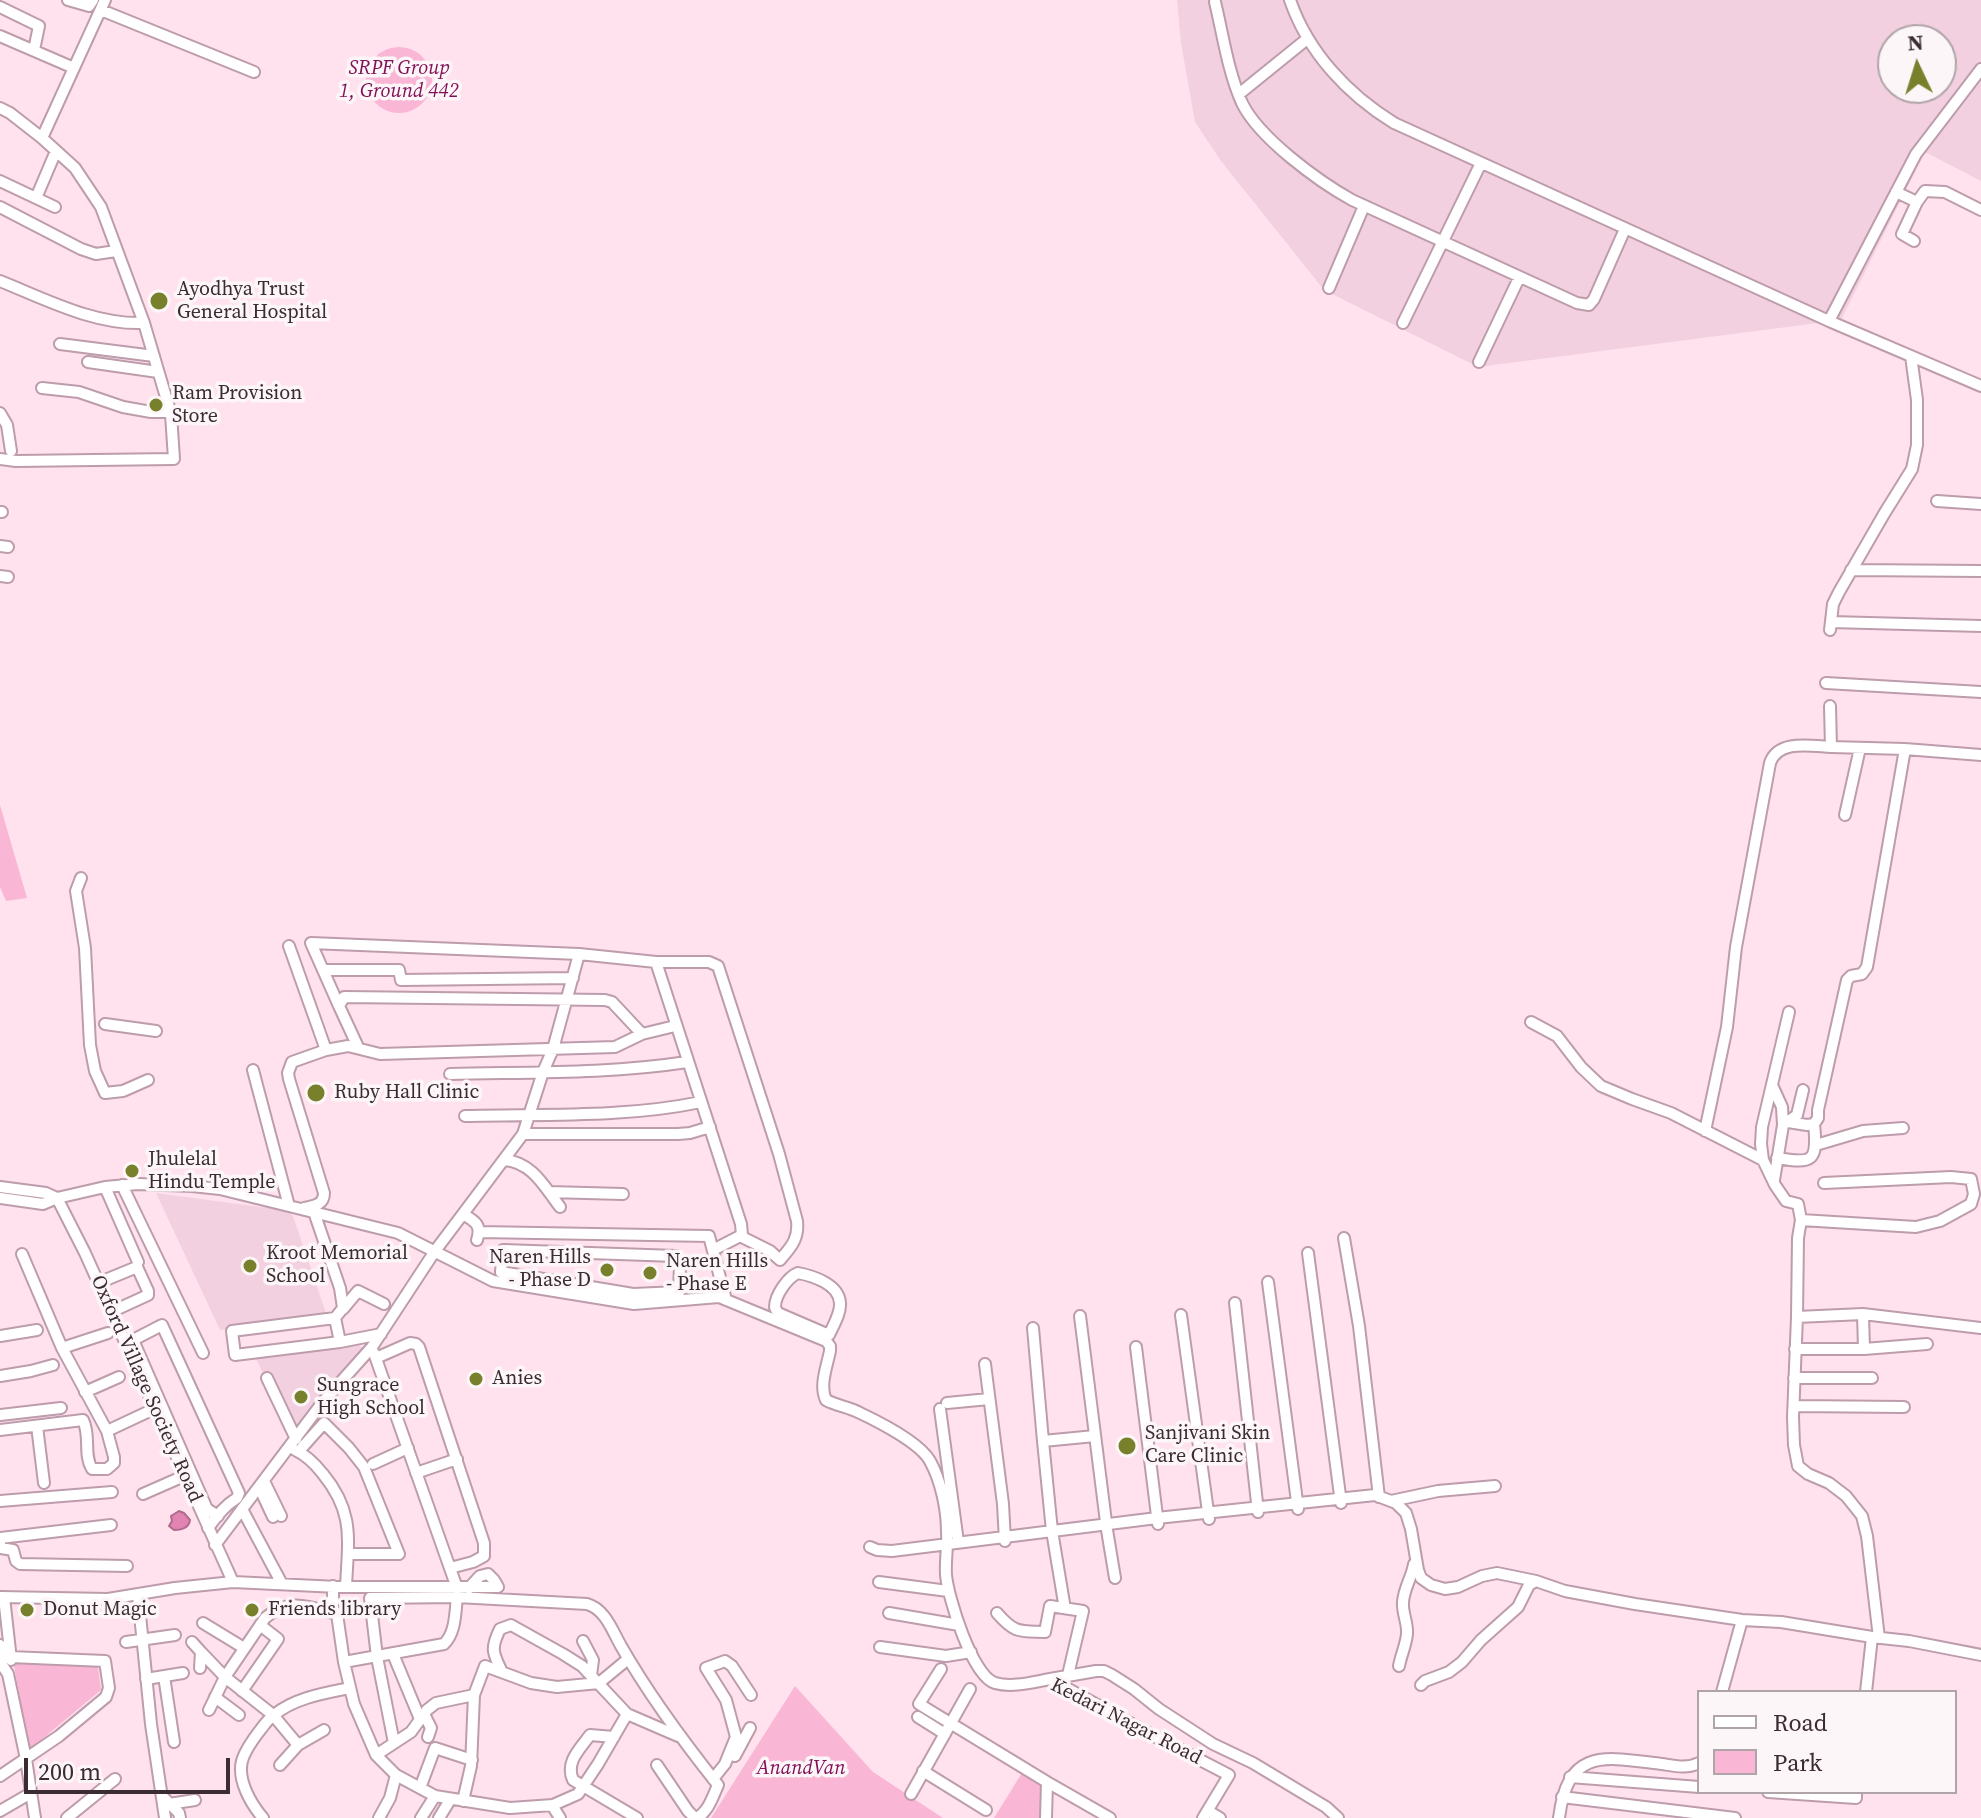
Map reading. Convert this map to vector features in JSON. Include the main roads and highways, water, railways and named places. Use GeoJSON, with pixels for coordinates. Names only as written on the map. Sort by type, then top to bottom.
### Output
{"type":"FeatureCollection","features":[{"type":"Feature","properties":{"kind":"place","name":"Ayodhya Trust General Hospital"},"geometry":{"type":"Point","coordinates":[159,301]}},
{"type":"Feature","properties":{"kind":"place","name":"Ram Provision Store"},"geometry":{"type":"Point","coordinates":[156,405]}},
{"type":"Feature","properties":{"kind":"place","name":"Ruby Hall Clinic"},"geometry":{"type":"Point","coordinates":[316,1093]}},
{"type":"Feature","properties":{"kind":"place","name":"Jhulelal Hindu Temple"},"geometry":{"type":"Point","coordinates":[132,1171]}},
{"type":"Feature","properties":{"kind":"place","name":"Kroot Memorial School"},"geometry":{"type":"Point","coordinates":[250,1266]}},
{"type":"Feature","properties":{"kind":"place","name":"Naren Hills - Phase D"},"geometry":{"type":"Point","coordinates":[607,1270]}},
{"type":"Feature","properties":{"kind":"place","name":"Naren Hills - Phase E"},"geometry":{"type":"Point","coordinates":[650,1273]}},
{"type":"Feature","properties":{"kind":"place","name":"Anies"},"geometry":{"type":"Point","coordinates":[476,1379]}},
{"type":"Feature","properties":{"kind":"place","name":"Sungrace High School"},"geometry":{"type":"Point","coordinates":[301,1397]}},
{"type":"Feature","properties":{"kind":"place","name":"Sanjivani Skin Care Clinic"},"geometry":{"type":"Point","coordinates":[1127,1446]}},
{"type":"Feature","properties":{"kind":"place","name":"Donut Magic"},"geometry":{"type":"Point","coordinates":[27,1610]}},
{"type":"Feature","properties":{"kind":"place","name":"Friends library"},"geometry":{"type":"Point","coordinates":[252,1610]}},
{"type":"Feature","properties":{"kind":"park label","name":"SRPF Group 1, Ground 442"},"geometry":{"type":"Point","coordinates":[399,80]}},
{"type":"Feature","properties":{"kind":"park label","name":"AnandVan"},"geometry":{"type":"Point","coordinates":[801,1769]}}]}
